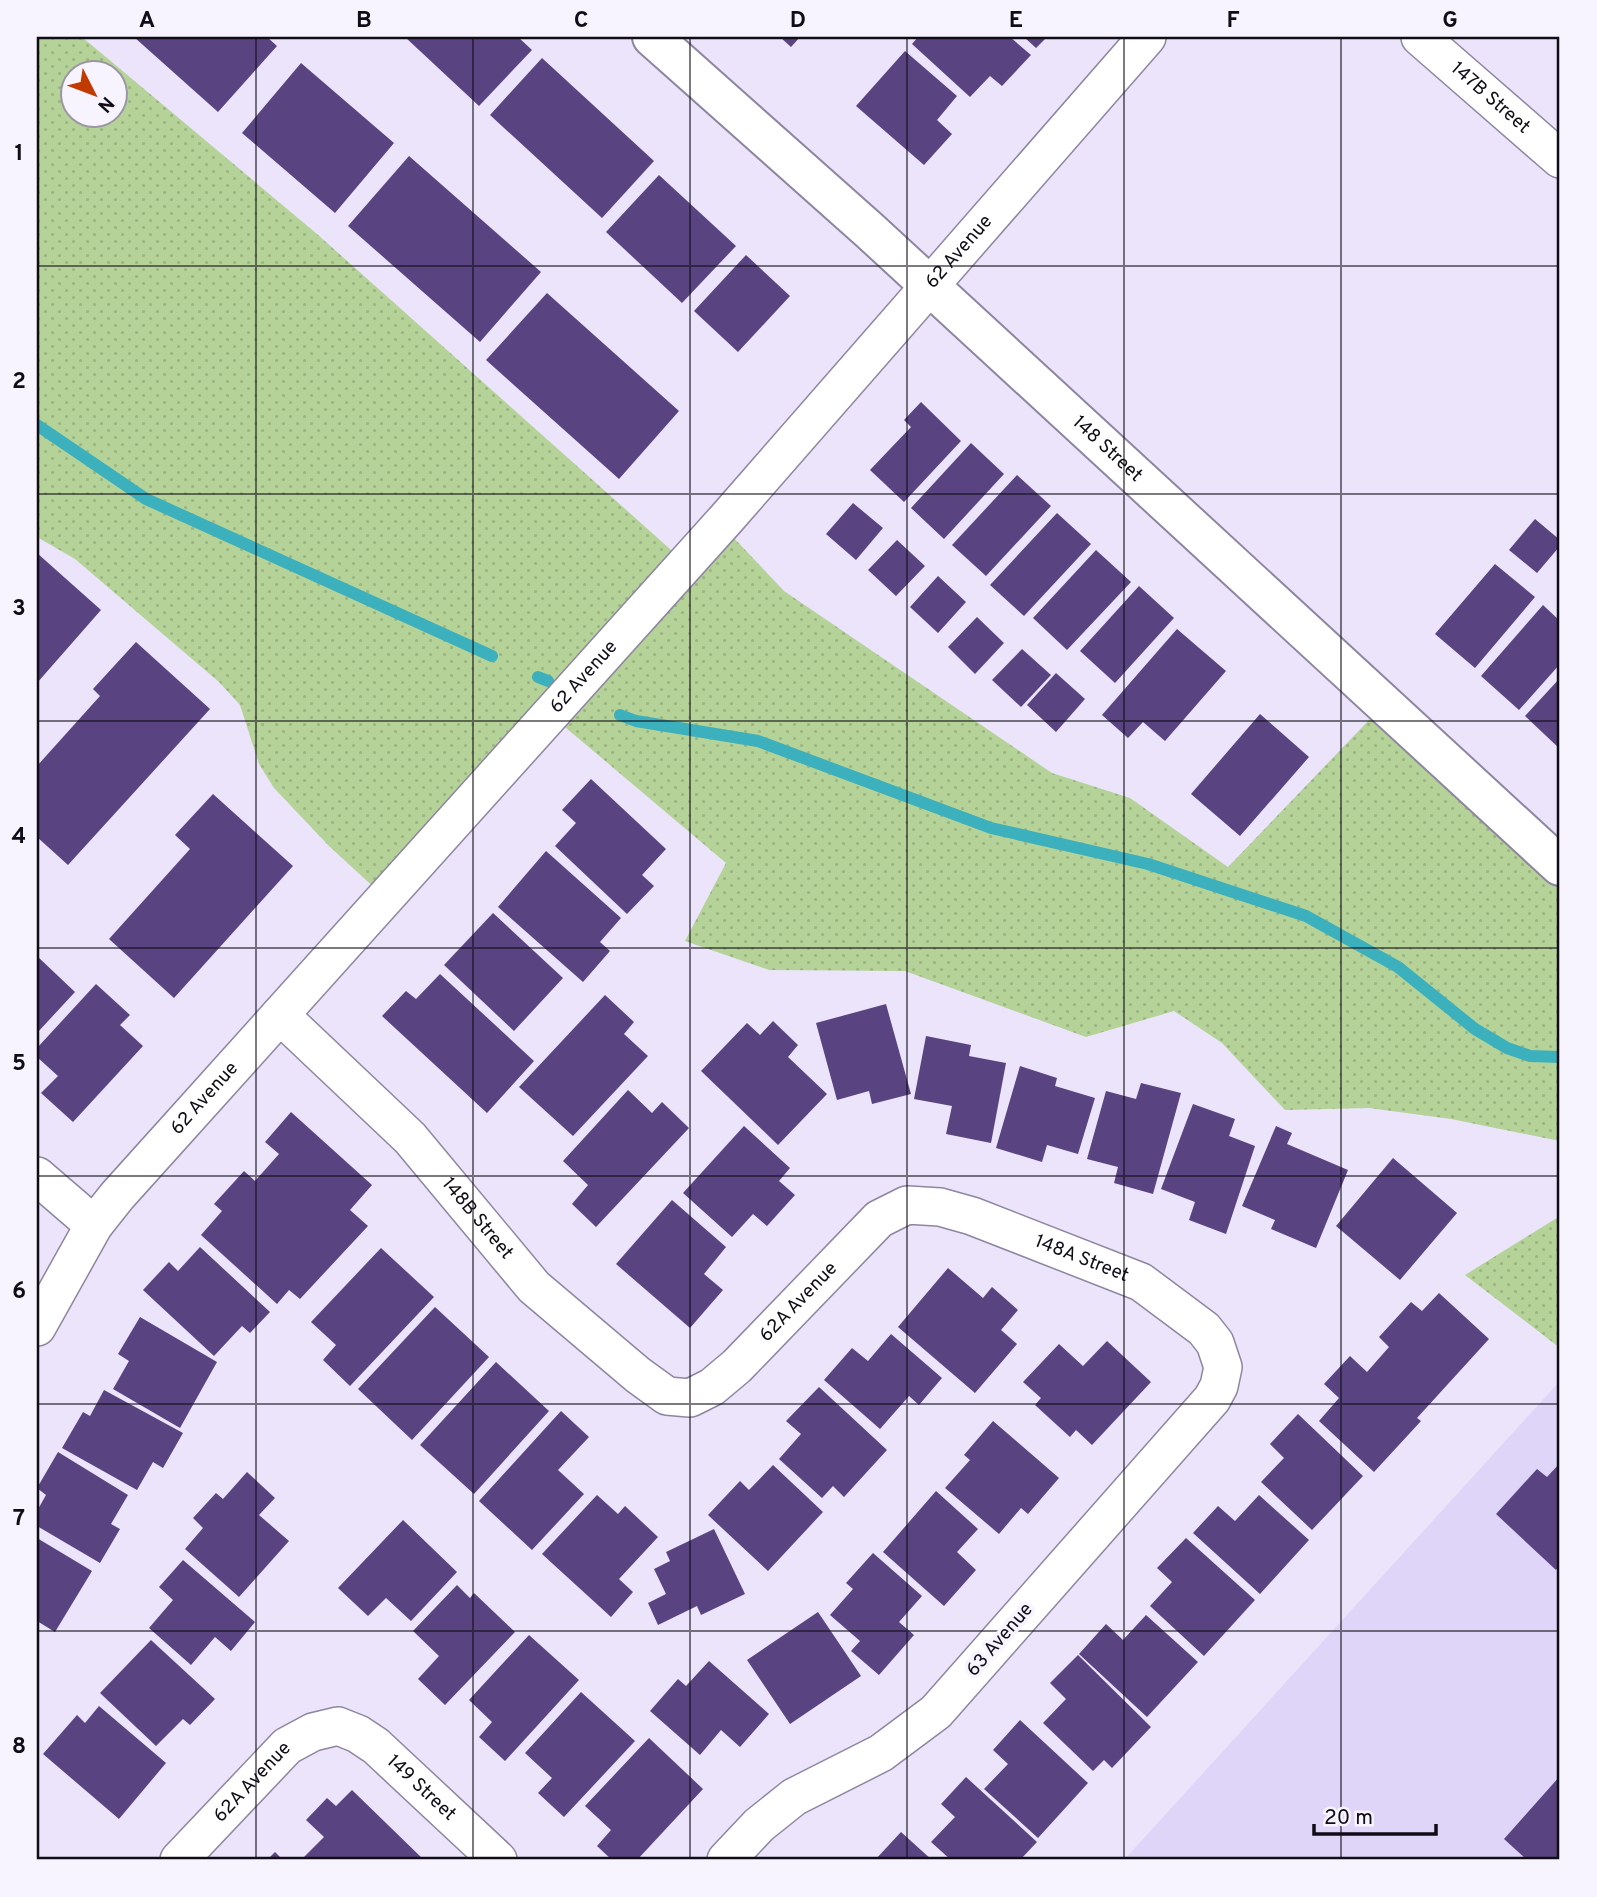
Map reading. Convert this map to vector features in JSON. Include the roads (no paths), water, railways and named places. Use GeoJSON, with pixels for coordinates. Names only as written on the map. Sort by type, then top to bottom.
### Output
{"type":"FeatureCollection","features":[{"type":"Feature","properties":{"kind":"main road","name":"148 Street"},"geometry":{"type":"LineString","coordinates":[[652,37],[929,286],[1560,864]]}},
{"type":"Feature","properties":{"kind":"street","name":"62 Avenue"},"geometry":{"type":"LineString","coordinates":[[37,1327],[94,1225],[279,1015],[727,518],[1147,37]]}},
{"type":"Feature","properties":{"kind":"street","name":"147B Street"},"geometry":{"type":"LineString","coordinates":[[1420,37],[1560,159]]}},
{"type":"Feature","properties":{"kind":"street","name":"148B Street"},"geometry":{"type":"LineString","coordinates":[[279,1015],[410,1138],[534,1287],[638,1375],[667,1395],[690,1398]]}},
{"type":"Feature","properties":{"kind":"street"},"geometry":{"type":"LineString","coordinates":[[37,1175],[94,1225]]}},
{"type":"Feature","properties":{"kind":"street","name":"62A Avenue"},"geometry":{"type":"LineString","coordinates":[[690,1398],[712,1387],[737,1366],[879,1219],[906,1205]]}},
{"type":"Feature","properties":{"kind":"street","name":"148A Street"},"geometry":{"type":"LineString","coordinates":[[906,1205],[940,1207],[972,1216],[1141,1282],[1205,1329],[1215,1343],[1223,1367]]}},
{"type":"Feature","properties":{"kind":"street","name":"63 Avenue"},"geometry":{"type":"LineString","coordinates":[[726,1860],[759,1825],[794,1797],[881,1753],[936,1712],[1212,1399],[1219,1386],[1223,1367]]}},
{"type":"Feature","properties":{"kind":"street","name":"62A Avenue"},"geometry":{"type":"LineString","coordinates":[[179,1860],[287,1746],[313,1732],[338,1726]]}},
{"type":"Feature","properties":{"kind":"street","name":"149 Street"},"geometry":{"type":"LineString","coordinates":[[338,1726],[358,1734],[376,1746],[498,1860]]}},
{"type":"Feature","properties":{"kind":"waterway"},"geometry":{"type":"LineString","coordinates":[[37,425],[146,499],[492,656]]}},
{"type":"Feature","properties":{"kind":"waterway"},"geometry":{"type":"LineString","coordinates":[[538,677],[548,681]]}},
{"type":"Feature","properties":{"kind":"waterway"},"geometry":{"type":"LineString","coordinates":[[620,715],[636,721],[758,741],[991,828],[1148,864],[1306,916],[1398,967],[1475,1029],[1507,1048],[1530,1056],[1560,1057]]}}]}
